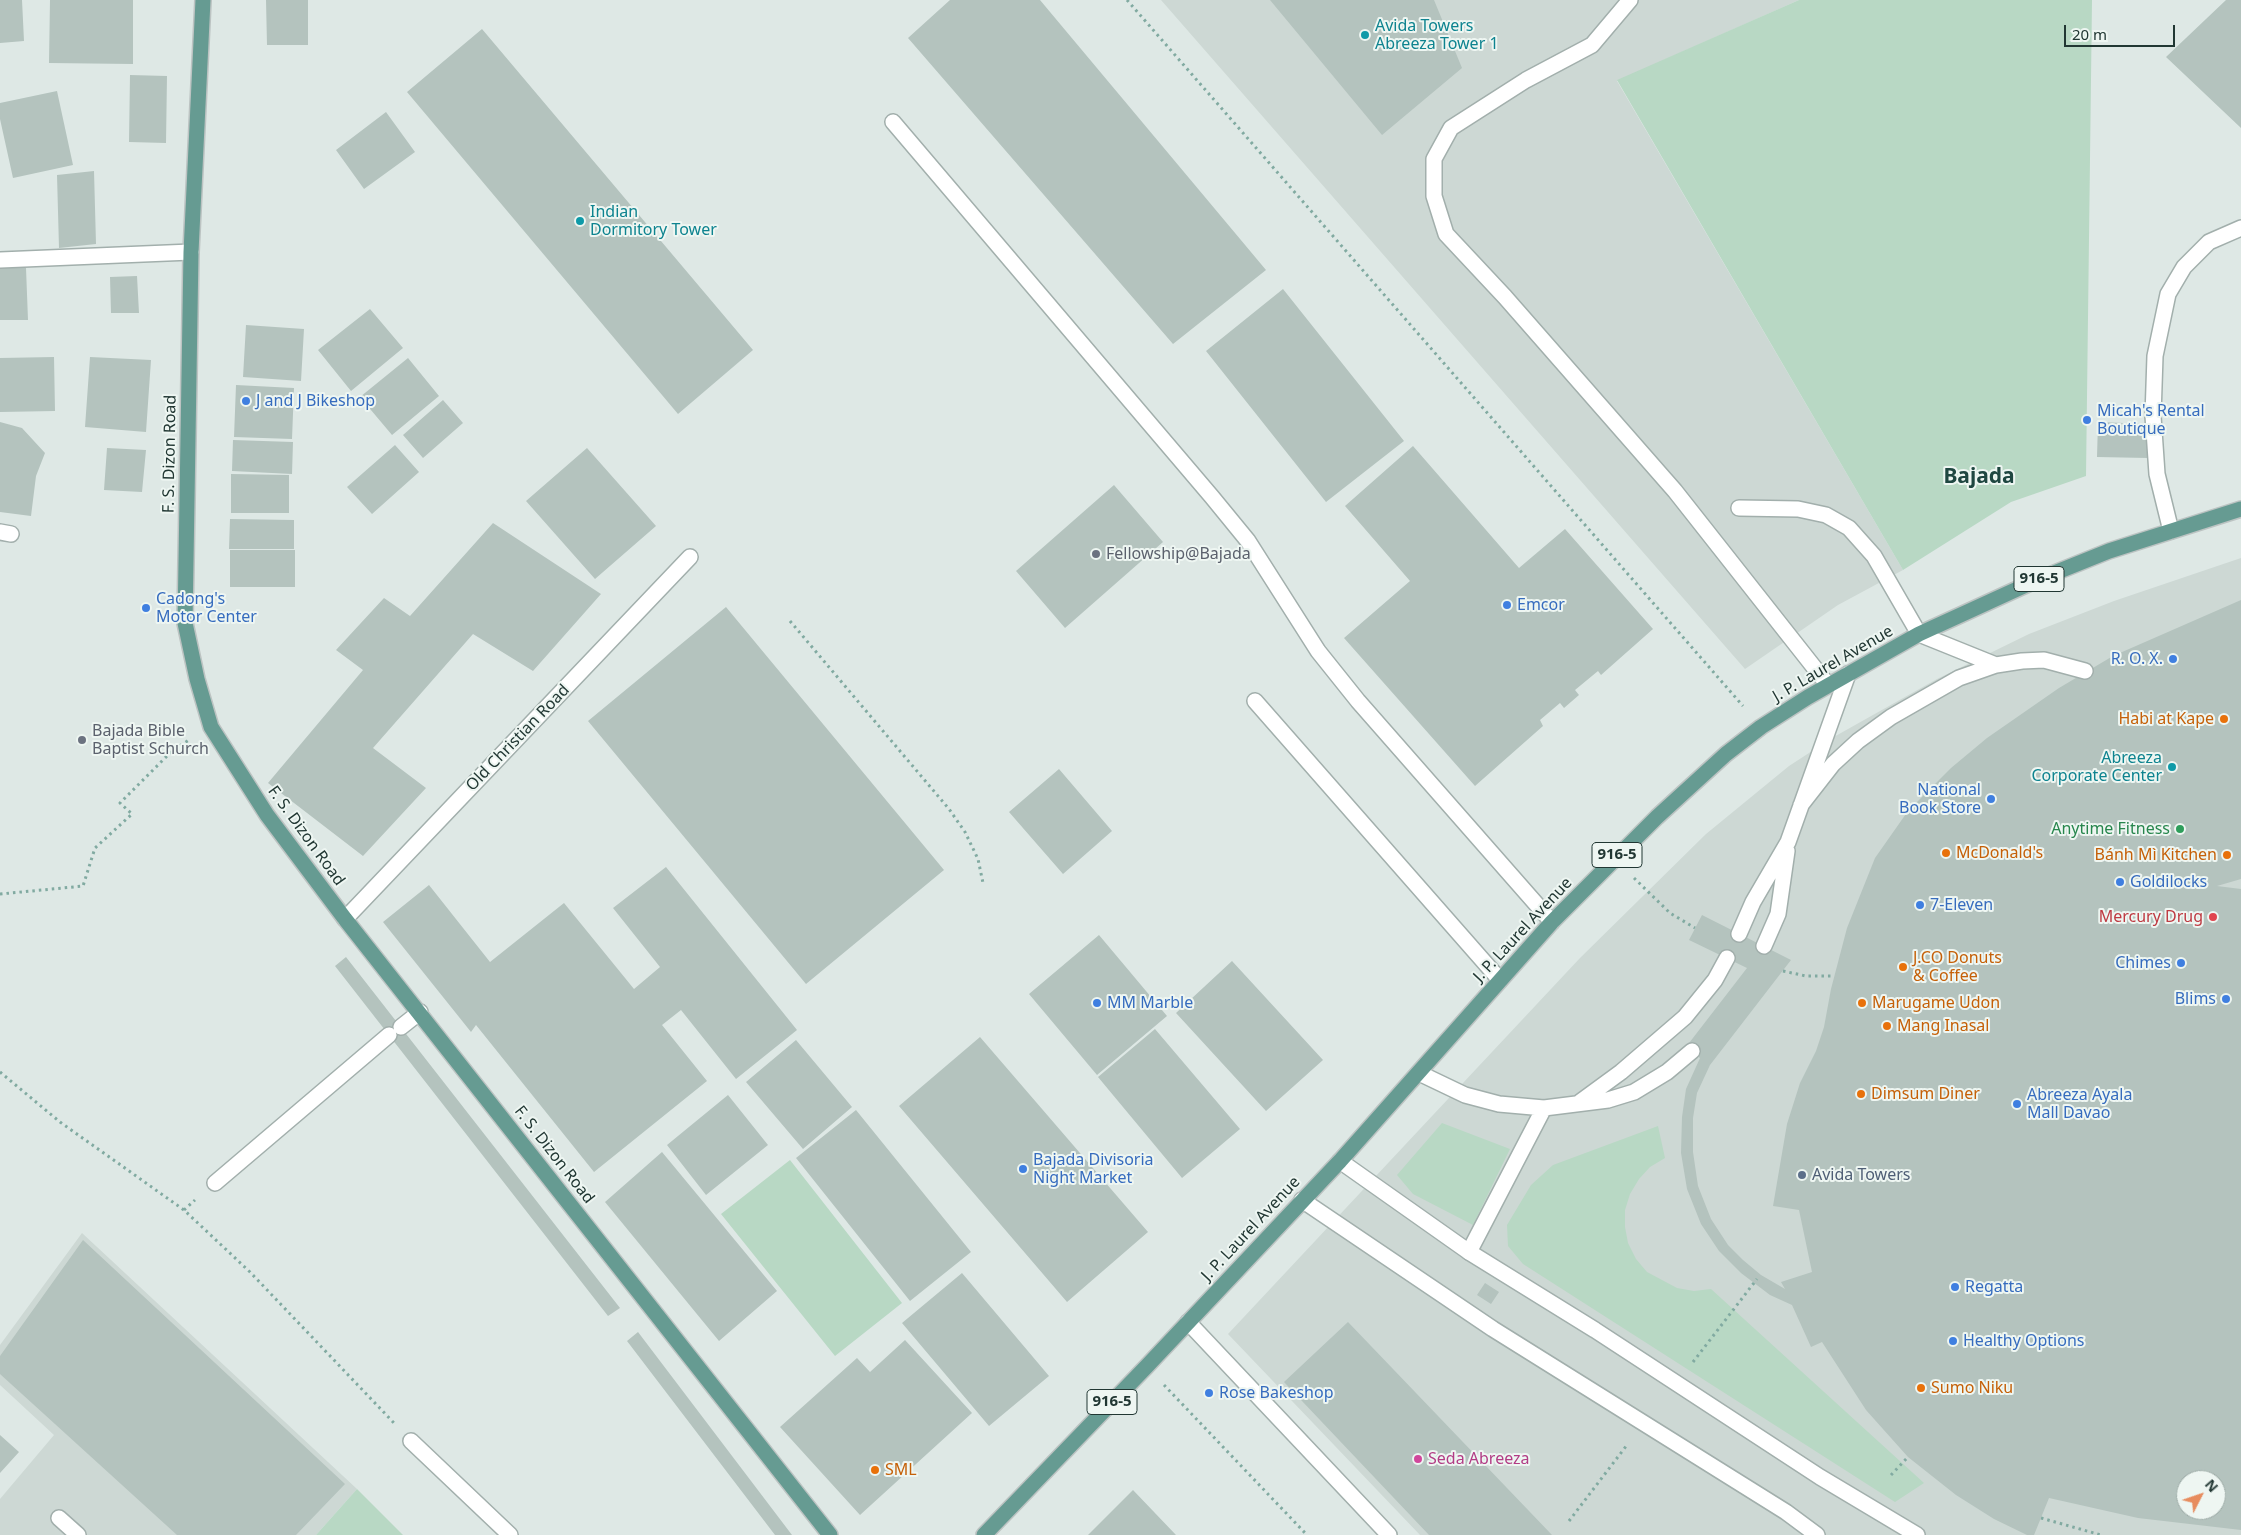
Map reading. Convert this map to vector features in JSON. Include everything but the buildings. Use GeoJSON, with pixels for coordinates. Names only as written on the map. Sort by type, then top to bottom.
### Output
{"type":"FeatureCollection","features":[{"type":"Feature","properties":{"kind":"main road","name":"F. S. Dizon Road"},"geometry":{"type":"LineString","coordinates":[[203,0],[191,252],[186,623],[197,679],[211,727],[268,815],[345,919],[830,1535]]}},
{"type":"Feature","properties":{"kind":"main road","name":"J. P. Laurel Avenue"},"geometry":{"type":"LineString","coordinates":[[984,1535],[1147,1366],[1340,1161],[1552,922],[1614,858],[1699,778],[1761,727],[1828,685],[1919,634],[2091,558],[2241,509]]}},
{"type":"Feature","properties":{"kind":"street"},"geometry":{"type":"LineString","coordinates":[[1630,0],[1592,45],[1526,80],[1451,128],[1434,159],[1434,196],[1446,234],[1505,297],[1675,491],[1828,685]]}},
{"type":"Feature","properties":{"kind":"street"},"geometry":{"type":"LineString","coordinates":[[893,122],[1248,541],[1318,651],[1358,701],[1552,922]]}},
{"type":"Feature","properties":{"kind":"street"},"geometry":{"type":"LineString","coordinates":[[2171,531],[2156,474],[2153,416],[2155,356],[2168,294],[2184,267],[2209,242],[2241,228]]}},
{"type":"Feature","properties":{"kind":"street"},"geometry":{"type":"LineString","coordinates":[[0,260],[191,252]]}},
{"type":"Feature","properties":{"kind":"street"},"geometry":{"type":"LineString","coordinates":[[1739,508],[1798,509],[1826,515],[1849,528],[1874,556],[1919,634],[1996,665]]}},
{"type":"Feature","properties":{"kind":"street","name":"Old Christian Road"},"geometry":{"type":"LineString","coordinates":[[345,919],[690,557]]}},
{"type":"Feature","properties":{"kind":"street"},"geometry":{"type":"LineString","coordinates":[[1801,805],[1833,764],[1878,727],[1959,678],[1996,665],[2044,660],[2085,671]]}},
{"type":"Feature","properties":{"kind":"street"},"geometry":{"type":"LineString","coordinates":[[1739,934],[1753,902],[1788,842],[1848,674]]}},
{"type":"Feature","properties":{"kind":"street"},"geometry":{"type":"LineString","coordinates":[[1255,701],[1500,980]]}},
{"type":"Feature","properties":{"kind":"street"},"geometry":{"type":"LineString","coordinates":[[1764,946],[1778,914],[1788,842]]}},
{"type":"Feature","properties":{"kind":"street"},"geometry":{"type":"LineString","coordinates":[[1577,1104],[1642,1055],[1685,1017],[1715,980],[1727,958]]}},
{"type":"Feature","properties":{"kind":"street"},"geometry":{"type":"LineString","coordinates":[[216,1183],[420,1012]]}},
{"type":"Feature","properties":{"kind":"street"},"geometry":{"type":"LineString","coordinates":[[1418,1073],[1474,1097],[1499,1104],[1544,1108],[1608,1100],[1634,1092],[1667,1072],[1692,1051]]}},
{"type":"Feature","properties":{"kind":"street"},"geometry":{"type":"LineString","coordinates":[[1469,1252],[1544,1108]]}},
{"type":"Feature","properties":{"kind":"street"},"geometry":{"type":"LineString","coordinates":[[1340,1161],[1469,1252],[1820,1477],[1917,1535]]}},
{"type":"Feature","properties":{"kind":"street"},"geometry":{"type":"LineString","coordinates":[[1302,1200],[1493,1329],[1786,1512],[1817,1535]]}},
{"type":"Feature","properties":{"kind":"street"},"geometry":{"type":"LineString","coordinates":[[1188,1322],[1389,1535]]}},
{"type":"Feature","properties":{"kind":"street"},"geometry":{"type":"LineString","coordinates":[[411,1441],[510,1535]]}},
{"type":"Feature","properties":{"kind":"street"},"geometry":{"type":"LineString","coordinates":[[59,1518],[78,1535]]}},
{"type":"Feature","properties":{"kind":"path"},"geometry":{"type":"LineString","coordinates":[[1127,0],[1761,727]]}},
{"type":"Feature","properties":{"kind":"path"},"geometry":{"type":"LineString","coordinates":[[790,621],[949,809],[965,832],[978,859],[983,883]]}},
{"type":"Feature","properties":{"kind":"path"},"geometry":{"type":"LineString","coordinates":[[0,894],[83,886],[95,848],[132,814],[120,803],[173,750],[211,727]]}},
{"type":"Feature","properties":{"kind":"path"},"geometry":{"type":"LineString","coordinates":[[1614,858],[1670,913],[1696,928]]}},
{"type":"Feature","properties":{"kind":"path"},"geometry":{"type":"LineString","coordinates":[[1783,971],[1806,976],[1834,976]]}},
{"type":"Feature","properties":{"kind":"path"},"geometry":{"type":"LineString","coordinates":[[0,1072],[60,1122],[184,1210],[250,1272],[411,1441]]}},
{"type":"Feature","properties":{"kind":"path"},"geometry":{"type":"LineString","coordinates":[[1676,1383],[1757,1279]]}},
{"type":"Feature","properties":{"kind":"path"},"geometry":{"type":"LineString","coordinates":[[1147,1366],[1306,1535]]}},
{"type":"Feature","properties":{"kind":"path"},"geometry":{"type":"LineString","coordinates":[[1569,1521],[1644,1423]]}},
{"type":"Feature","properties":{"kind":"path"},"geometry":{"type":"LineString","coordinates":[[1892,1475],[1908,1457]]}},
{"type":"Feature","properties":{"kind":"path"},"geometry":{"type":"LineString","coordinates":[[2041,1518],[2101,1535]]}},
{"type":"Feature","properties":{"kind":"shaded area"},"geometry":{"type":"Polygon","coordinates":[[[1161,0],[1799,0],[1617,81],[1903,570],[1838,605],[1745,669],[1161,0]]]}},
{"type":"Feature","properties":{"kind":"shaded area"},"geometry":{"type":"Polygon","coordinates":[[[2241,558],[2241,1535],[1420,1535],[1228,1334],[1580,958],[1706,834],[1789,766],[1832,738],[1937,679],[2029,634],[2114,601],[2241,558]]]}},
{"type":"Feature","properties":{"kind":"shaded area"},"geometry":{"type":"Polygon","coordinates":[[[82,1233],[357,1489],[316,1535],[0,1535],[0,1499],[54,1435],[0,1385],[0,1345],[82,1233]]]}},
{"type":"Feature","properties":{"kind":"green space"},"geometry":{"type":"Polygon","coordinates":[[[1799,0],[2092,0],[2086,476],[2011,502],[1903,570],[1617,80],[1799,0]]]}},
{"type":"Feature","properties":{"kind":"green space"},"geometry":{"type":"Polygon","coordinates":[[[1442,1123],[1510,1149],[1473,1225],[1413,1194],[1397,1175],[1442,1123]]]}},
{"type":"Feature","properties":{"kind":"green space"},"geometry":{"type":"Polygon","coordinates":[[[1658,1126],[1665,1158],[1650,1167],[1639,1179],[1630,1194],[1625,1210],[1625,1227],[1628,1243],[1636,1259],[1647,1272],[1677,1288],[1694,1291],[1711,1289],[1924,1483],[1895,1502],[1523,1264],[1508,1246],[1507,1225],[1531,1185],[1553,1165],[1658,1126]]]}},
{"type":"Feature","properties":{"kind":"green space"},"geometry":{"type":"Polygon","coordinates":[[[790,1160],[902,1303],[835,1356],[721,1214],[790,1160]]]}},
{"type":"Feature","properties":{"kind":"green space"},"geometry":{"type":"Polygon","coordinates":[[[357,1489],[403,1535],[316,1535],[357,1489]]]}},
{"type":"Feature","properties":{"kind":"place","name":"Avida Towers Abreeza Tower 1"},"geometry":{"type":"Point","coordinates":[1365,35]}},
{"type":"Feature","properties":{"kind":"place","name":"Indian Dormitory Tower"},"geometry":{"type":"Point","coordinates":[580,221]}},
{"type":"Feature","properties":{"kind":"place","name":"J and J Bikeshop"},"geometry":{"type":"Point","coordinates":[246,401]}},
{"type":"Feature","properties":{"kind":"place","name":"Micah's Rental Boutique"},"geometry":{"type":"Point","coordinates":[2087,420]}},
{"type":"Feature","properties":{"kind":"place","name":"Fellowship@Bajada"},"geometry":{"type":"Point","coordinates":[1096,554]}},
{"type":"Feature","properties":{"kind":"place","name":"Emcor"},"geometry":{"type":"Point","coordinates":[1507,605]}},
{"type":"Feature","properties":{"kind":"place","name":"Cadong's Motor Center"},"geometry":{"type":"Point","coordinates":[146,608]}},
{"type":"Feature","properties":{"kind":"place","name":"R. O. X."},"geometry":{"type":"Point","coordinates":[2173,659]}},
{"type":"Feature","properties":{"kind":"place","name":"Habi at Kape"},"geometry":{"type":"Point","coordinates":[2224,719]}},
{"type":"Feature","properties":{"kind":"place","name":"Bajada Bible Baptist Schurch"},"geometry":{"type":"Point","coordinates":[82,740]}},
{"type":"Feature","properties":{"kind":"place","name":"Abreeza Corporate Center"},"geometry":{"type":"Point","coordinates":[2172,767]}},
{"type":"Feature","properties":{"kind":"place","name":"National Book Store"},"geometry":{"type":"Point","coordinates":[1991,799]}},
{"type":"Feature","properties":{"kind":"place","name":"Anytime Fitness"},"geometry":{"type":"Point","coordinates":[2180,829]}},
{"type":"Feature","properties":{"kind":"place","name":"McDonald's"},"geometry":{"type":"Point","coordinates":[1946,853]}},
{"type":"Feature","properties":{"kind":"place","name":"Bánh Mì Kitchen"},"geometry":{"type":"Point","coordinates":[2227,855]}},
{"type":"Feature","properties":{"kind":"place","name":"Goldilocks"},"geometry":{"type":"Point","coordinates":[2120,882]}},
{"type":"Feature","properties":{"kind":"place","name":"7-Eleven"},"geometry":{"type":"Point","coordinates":[1920,905]}},
{"type":"Feature","properties":{"kind":"place","name":"Mercury Drug"},"geometry":{"type":"Point","coordinates":[2213,917]}},
{"type":"Feature","properties":{"kind":"place","name":"Chimes"},"geometry":{"type":"Point","coordinates":[2181,963]}},
{"type":"Feature","properties":{"kind":"place","name":"J.CO Donuts & Coffee"},"geometry":{"type":"Point","coordinates":[1903,967]}},
{"type":"Feature","properties":{"kind":"place","name":"Blims"},"geometry":{"type":"Point","coordinates":[2226,999]}},
{"type":"Feature","properties":{"kind":"place","name":"MM Marble"},"geometry":{"type":"Point","coordinates":[1097,1003]}},
{"type":"Feature","properties":{"kind":"place","name":"Marugame Udon"},"geometry":{"type":"Point","coordinates":[1862,1003]}},
{"type":"Feature","properties":{"kind":"place","name":"Mang Inasal"},"geometry":{"type":"Point","coordinates":[1887,1026]}},
{"type":"Feature","properties":{"kind":"place","name":"Dimsum Diner"},"geometry":{"type":"Point","coordinates":[1861,1094]}},
{"type":"Feature","properties":{"kind":"place","name":"Abreeza Ayala Mall Davao"},"geometry":{"type":"Point","coordinates":[2017,1104]}},
{"type":"Feature","properties":{"kind":"place","name":"Bajada Divisoria Night Market"},"geometry":{"type":"Point","coordinates":[1023,1169]}},
{"type":"Feature","properties":{"kind":"place","name":"Avida Towers"},"geometry":{"type":"Point","coordinates":[1802,1175]}},
{"type":"Feature","properties":{"kind":"place","name":"Regatta"},"geometry":{"type":"Point","coordinates":[1955,1287]}},
{"type":"Feature","properties":{"kind":"place","name":"Healthy Options"},"geometry":{"type":"Point","coordinates":[1953,1341]}},
{"type":"Feature","properties":{"kind":"place","name":"Sumo Niku"},"geometry":{"type":"Point","coordinates":[1921,1388]}},
{"type":"Feature","properties":{"kind":"place","name":"Rose Bakeshop"},"geometry":{"type":"Point","coordinates":[1209,1393]}},
{"type":"Feature","properties":{"kind":"place","name":"Seda Abreeza"},"geometry":{"type":"Point","coordinates":[1418,1459]}},
{"type":"Feature","properties":{"kind":"place","name":"SML"},"geometry":{"type":"Point","coordinates":[875,1470]}},
{"type":"Feature","properties":{"kind":"district","name":"Bajada"},"geometry":{"type":"Point","coordinates":[1979,477]}}]}
